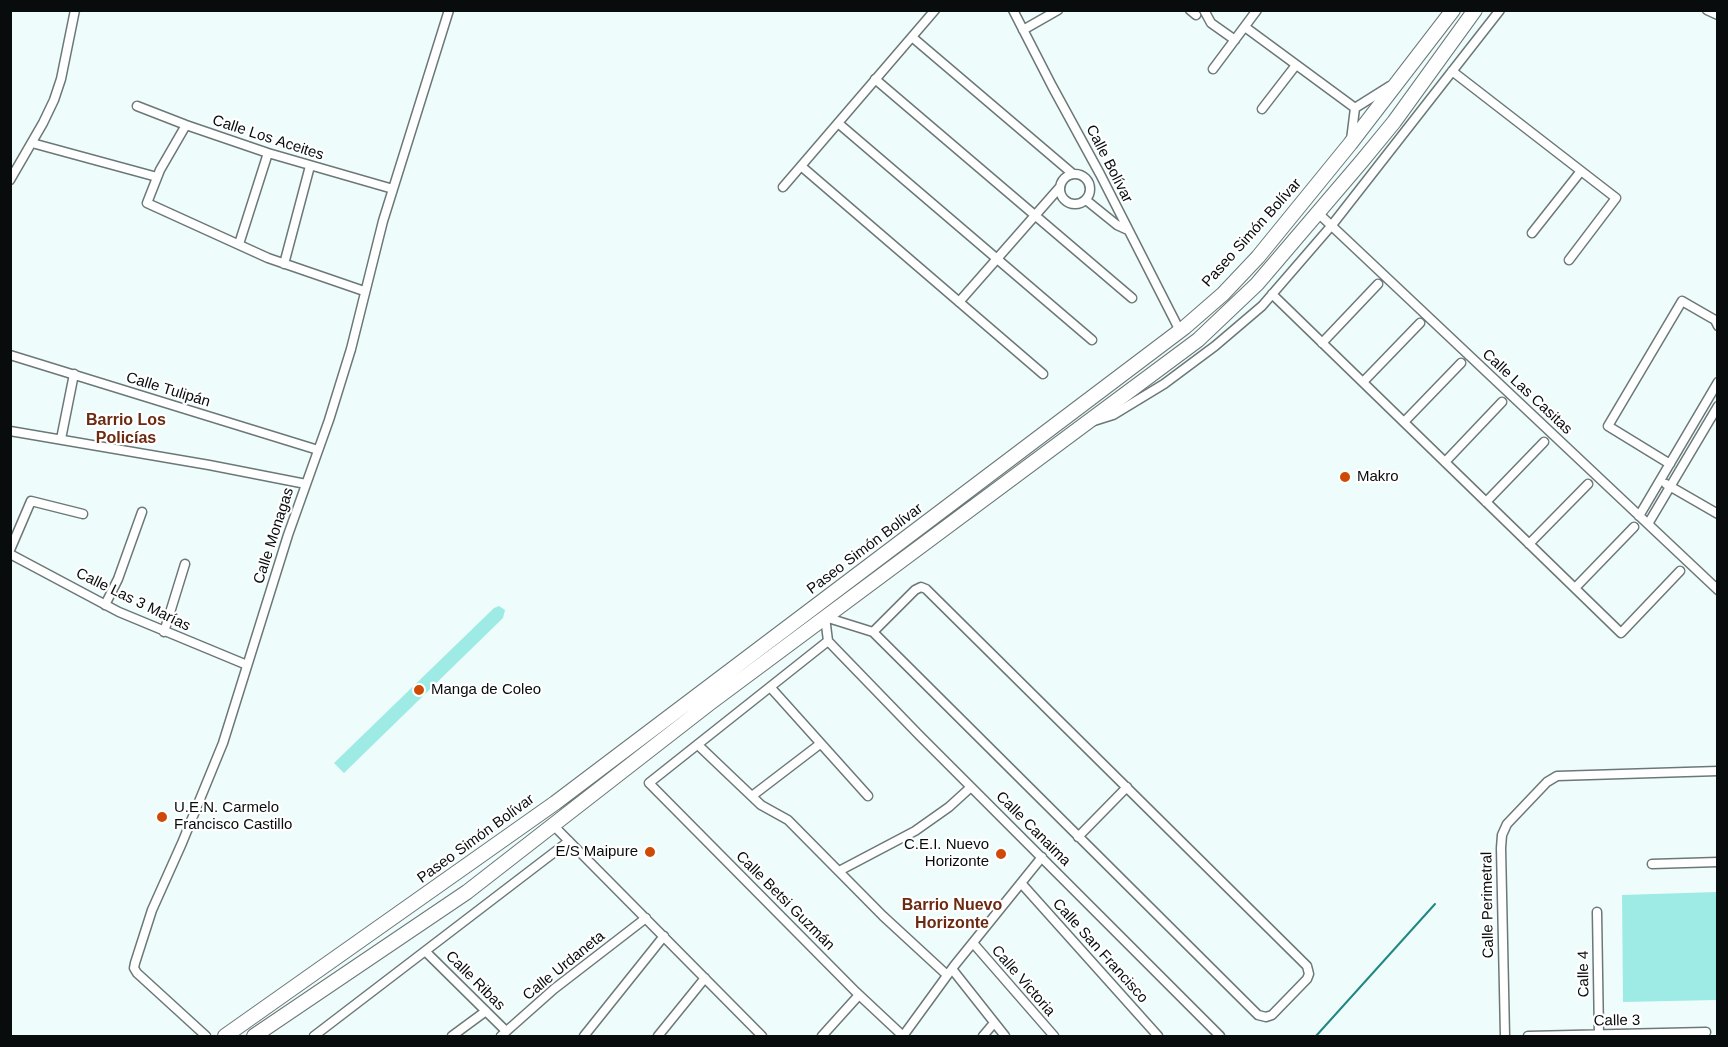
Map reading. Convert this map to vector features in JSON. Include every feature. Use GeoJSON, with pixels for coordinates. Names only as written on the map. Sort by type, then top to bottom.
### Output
{"type":"FeatureCollection","features":[{"type":"Feature","properties":{"kind":"main road","name":"Paseo Simón Bolívar"},"geometry":{"type":"LineString","coordinates":[[254,1036],[449,905],[710,703],[821,612],[1180,331],[1223,294],[1252,263],[1403,78],[1453,10]]}},
{"type":"Feature","properties":{"kind":"main road","name":"Paseo Simón Bolívar"},"geometry":{"type":"LineString","coordinates":[[225,1036],[1088,423],[1189,347],[1245,297],[1318,213],[1394,122],[1475,10]]}},
{"type":"Feature","properties":{"kind":"main road"},"geometry":{"type":"LineString","coordinates":[[1180,331],[1189,347]]}},
{"type":"Feature","properties":{"kind":"street"},"geometry":{"type":"LineString","coordinates":[[10,180],[54,100],[61,78],[75,10]]}},
{"type":"Feature","properties":{"kind":"street","name":"Calle Monagas"},"geometry":{"type":"LineString","coordinates":[[206,1036],[137,973],[134,964],[152,910],[214,769],[351,349],[364,291],[393,189],[449,10]]}},
{"type":"Feature","properties":{"kind":"street"},"geometry":{"type":"LineString","coordinates":[[783,187],[935,10]]}},
{"type":"Feature","properties":{"kind":"street","name":"Calle Bolívar"},"geometry":{"type":"LineString","coordinates":[[1013,10],[1180,331]]}},
{"type":"Feature","properties":{"kind":"street"},"geometry":{"type":"LineString","coordinates":[[1023,30],[1058,10]]}},
{"type":"Feature","properties":{"kind":"street"},"geometry":{"type":"LineString","coordinates":[[1213,69],[1257,10]]}},
{"type":"Feature","properties":{"kind":"street","name":"Paseo Simón Bolívar"},"geometry":{"type":"LineString","coordinates":[[1088,423],[1113,415],[1164,384],[1262,306],[1332,225],[1500,10]]}},
{"type":"Feature","properties":{"kind":"street"},"geometry":{"type":"LineString","coordinates":[[1707,10],[1718,15]]}},
{"type":"Feature","properties":{"kind":"street"},"geometry":{"type":"LineString","coordinates":[[1197,12],[1235,40]]}},
{"type":"Feature","properties":{"kind":"street"},"geometry":{"type":"LineString","coordinates":[[1245,27],[1355,108]]}},
{"type":"Feature","properties":{"kind":"street"},"geometry":{"type":"LineString","coordinates":[[912,37],[1073,174],[1085,177],[1090,191],[1086,200],[1077,204],[1069,203],[1061,194],[1060,187]]}},
{"type":"Feature","properties":{"kind":"street"},"geometry":{"type":"LineString","coordinates":[[1262,109],[1296,65]]}},
{"type":"Feature","properties":{"kind":"street"},"geometry":{"type":"LineString","coordinates":[[1452,71],[1616,198],[1569,260]]}},
{"type":"Feature","properties":{"kind":"street"},"geometry":{"type":"LineString","coordinates":[[1355,108],[1403,78]]}},
{"type":"Feature","properties":{"kind":"street"},"geometry":{"type":"LineString","coordinates":[[876,79],[1132,298]]}},
{"type":"Feature","properties":{"kind":"street","name":"Calle Los Aceites"},"geometry":{"type":"LineString","coordinates":[[136,106],[268,153],[393,189]]}},
{"type":"Feature","properties":{"kind":"street"},"geometry":{"type":"LineString","coordinates":[[1350,144],[1355,108]]}},
{"type":"Feature","properties":{"kind":"street"},"geometry":{"type":"LineString","coordinates":[[838,123],[1092,340]]}},
{"type":"Feature","properties":{"kind":"street"},"geometry":{"type":"LineString","coordinates":[[186,125],[157,177],[147,203],[284,264],[364,291]]}},
{"type":"Feature","properties":{"kind":"street"},"geometry":{"type":"LineString","coordinates":[[32,143],[157,177]]}},
{"type":"Feature","properties":{"kind":"street"},"geometry":{"type":"LineString","coordinates":[[238,244],[268,153]]}},
{"type":"Feature","properties":{"kind":"street"},"geometry":{"type":"LineString","coordinates":[[284,264],[310,166]]}},
{"type":"Feature","properties":{"kind":"street"},"geometry":{"type":"LineString","coordinates":[[801,166],[1043,374]]}},
{"type":"Feature","properties":{"kind":"street"},"geometry":{"type":"LineString","coordinates":[[1533,233],[1581,171]]}},
{"type":"Feature","properties":{"kind":"street"},"geometry":{"type":"LineString","coordinates":[[959,302],[1060,187],[1063,179],[1073,174]]}},
{"type":"Feature","properties":{"kind":"street"},"geometry":{"type":"LineString","coordinates":[[1086,200],[1117,225],[1128,230]]}},
{"type":"Feature","properties":{"kind":"street","name":"Calle Las Casitas"},"geometry":{"type":"LineString","coordinates":[[1318,213],[1718,590]]}},
{"type":"Feature","properties":{"kind":"street"},"geometry":{"type":"LineString","coordinates":[[1322,343],[1378,284]]}},
{"type":"Feature","properties":{"kind":"street"},"geometry":{"type":"LineString","coordinates":[[1272,294],[1621,633],[1680,571]]}},
{"type":"Feature","properties":{"kind":"street"},"geometry":{"type":"LineString","coordinates":[[1670,464],[1608,426],[1682,301],[1715,320],[1718,326]]}},
{"type":"Feature","properties":{"kind":"street"},"geometry":{"type":"LineString","coordinates":[[1363,382],[1420,323]]}},
{"type":"Feature","properties":{"kind":"street","name":"Calle Tulipán"},"geometry":{"type":"LineString","coordinates":[[10,355],[318,450]]}},
{"type":"Feature","properties":{"kind":"street"},"geometry":{"type":"LineString","coordinates":[[1404,422],[1461,363]]}},
{"type":"Feature","properties":{"kind":"street"},"geometry":{"type":"LineString","coordinates":[[61,440],[74,374]]}},
{"type":"Feature","properties":{"kind":"street"},"geometry":{"type":"LineString","coordinates":[[1639,516],[1718,382]]}},
{"type":"Feature","properties":{"kind":"street"},"geometry":{"type":"LineString","coordinates":[[1445,462],[1502,402]]}},
{"type":"Feature","properties":{"kind":"street"},"geometry":{"type":"LineString","coordinates":[[1648,524],[1718,406]]}},
{"type":"Feature","properties":{"kind":"street"},"geometry":{"type":"LineString","coordinates":[[10,431],[306,484]]}},
{"type":"Feature","properties":{"kind":"street"},"geometry":{"type":"LineString","coordinates":[[1486,502],[1544,442]]}},
{"type":"Feature","properties":{"kind":"street"},"geometry":{"type":"LineString","coordinates":[[1660,481],[1718,514]]}},
{"type":"Feature","properties":{"kind":"street"},"geometry":{"type":"LineString","coordinates":[[1529,544],[1588,484]]}},
{"type":"Feature","properties":{"kind":"street"},"geometry":{"type":"LineString","coordinates":[[10,552],[31,501],[83,514]]}},
{"type":"Feature","properties":{"kind":"street"},"geometry":{"type":"LineString","coordinates":[[105,605],[118,579],[142,512]]}},
{"type":"Feature","properties":{"kind":"street"},"geometry":{"type":"LineString","coordinates":[[1575,588],[1634,527]]}},
{"type":"Feature","properties":{"kind":"street","name":"Calle Las 3 Marías"},"geometry":{"type":"LineString","coordinates":[[10,552],[105,605],[164,632],[247,665]]}},
{"type":"Feature","properties":{"kind":"street"},"geometry":{"type":"LineString","coordinates":[[164,632],[185,564]]}},
{"type":"Feature","properties":{"kind":"street"},"geometry":{"type":"LineString","coordinates":[[821,612],[873,632],[1258,1015],[1269,1017],[1309,976],[1306,966],[924,587],[915,590],[873,632]]}},
{"type":"Feature","properties":{"kind":"street"},"geometry":{"type":"LineString","coordinates":[[821,612],[828,641],[698,745],[761,805],[788,820],[883,916],[950,972],[1005,1036]]}},
{"type":"Feature","properties":{"kind":"street","name":"Calle Canaima"},"geometry":{"type":"LineString","coordinates":[[828,641],[1220,1036]]}},
{"type":"Feature","properties":{"kind":"street"},"geometry":{"type":"LineString","coordinates":[[771,688],[868,796]]}},
{"type":"Feature","properties":{"kind":"street"},"geometry":{"type":"LineString","coordinates":[[752,796],[820,744]]}},
{"type":"Feature","properties":{"kind":"street","name":"Calle Betsi Guzmán"},"geometry":{"type":"LineString","coordinates":[[698,745],[649,783],[859,995],[903,1036]]}},
{"type":"Feature","properties":{"kind":"street","name":"Calle Perimetral"},"geometry":{"type":"LineString","coordinates":[[1505,1036],[1501,842],[1503,830],[1507,824],[1547,782],[1557,776],[1718,771]]}},
{"type":"Feature","properties":{"kind":"street"},"geometry":{"type":"LineString","coordinates":[[839,871],[924,825],[971,787]]}},
{"type":"Feature","properties":{"kind":"street"},"geometry":{"type":"LineString","coordinates":[[1078,837],[1127,787]]}},
{"type":"Feature","properties":{"kind":"street"},"geometry":{"type":"LineString","coordinates":[[553,825],[762,1036]]}},
{"type":"Feature","properties":{"kind":"street"},"geometry":{"type":"LineString","coordinates":[[314,1036],[569,841]]}},
{"type":"Feature","properties":{"kind":"street"},"geometry":{"type":"LineString","coordinates":[[903,1036],[950,972],[1042,857]]}},
{"type":"Feature","properties":{"kind":"street"},"geometry":{"type":"LineString","coordinates":[[1652,864],[1718,862]]}},
{"type":"Feature","properties":{"kind":"street","name":"Calle San Francisco"},"geometry":{"type":"LineString","coordinates":[[1021,883],[1158,1036]]}},
{"type":"Feature","properties":{"kind":"street","name":"Calle 4"},"geometry":{"type":"LineString","coordinates":[[1597,912],[1599,1035]]}},
{"type":"Feature","properties":{"kind":"street","name":"Calle Urdaneta"},"geometry":{"type":"LineString","coordinates":[[503,1034],[554,988],[646,918]]}},
{"type":"Feature","properties":{"kind":"street"},"geometry":{"type":"LineString","coordinates":[[584,1036],[664,936]]}},
{"type":"Feature","properties":{"kind":"street","name":"Calle Victoria"},"geometry":{"type":"LineString","coordinates":[[973,943],[1054,1036]]}},
{"type":"Feature","properties":{"kind":"street","name":"Calle Ribas"},"geometry":{"type":"LineString","coordinates":[[425,951],[486,1011],[503,1034]]}},
{"type":"Feature","properties":{"kind":"street"},"geometry":{"type":"LineString","coordinates":[[658,1036],[705,978]]}},
{"type":"Feature","properties":{"kind":"street"},"geometry":{"type":"LineString","coordinates":[[822,1036],[859,995]]}},
{"type":"Feature","properties":{"kind":"street"},"geometry":{"type":"LineString","coordinates":[[452,1036],[486,1011]]}},
{"type":"Feature","properties":{"kind":"street"},"geometry":{"type":"LineString","coordinates":[[983,1036],[994,1023]]}},
{"type":"Feature","properties":{"kind":"street","name":"Calle 3"},"geometry":{"type":"LineString","coordinates":[[1528,1036],[1706,1032]]}},
{"type":"Feature","properties":{"kind":"shaded area","name":"Manga de Coleo"},"geometry":{"type":"Polygon","coordinates":[[[499,606],[505,610],[503,618],[344,773],[334,763],[494,608],[499,606]]]}},
{"type":"Feature","properties":{"kind":"shaded area"},"geometry":{"type":"Polygon","coordinates":[[[1717,892],[1717,1000],[1623,1002],[1622,895],[1717,892]]]}},
{"type":"Feature","properties":{"kind":"waterway"},"geometry":{"type":"LineString","coordinates":[[1316,1036],[1435,904]]}},
{"type":"Feature","properties":{"kind":"place","name":"Makro"},"geometry":{"type":"Point","coordinates":[1345,477]}},
{"type":"Feature","properties":{"kind":"place","name":"Manga de Coleo"},"geometry":{"type":"Point","coordinates":[419,690]}},
{"type":"Feature","properties":{"kind":"place","name":"U.E.N. Carmelo Francisco Castillo"},"geometry":{"type":"Point","coordinates":[162,817]}},
{"type":"Feature","properties":{"kind":"place","name":"E/S Maipure"},"geometry":{"type":"Point","coordinates":[650,852]}},
{"type":"Feature","properties":{"kind":"place","name":"C.E.I. Nuevo Horizonte"},"geometry":{"type":"Point","coordinates":[1001,854]}},
{"type":"Feature","properties":{"kind":"district","name":"Barrio Los Policías"},"geometry":{"type":"Point","coordinates":[126,430]}},
{"type":"Feature","properties":{"kind":"district","name":"Barrio Nuevo Horizonte"},"geometry":{"type":"Point","coordinates":[952,915]}}]}
